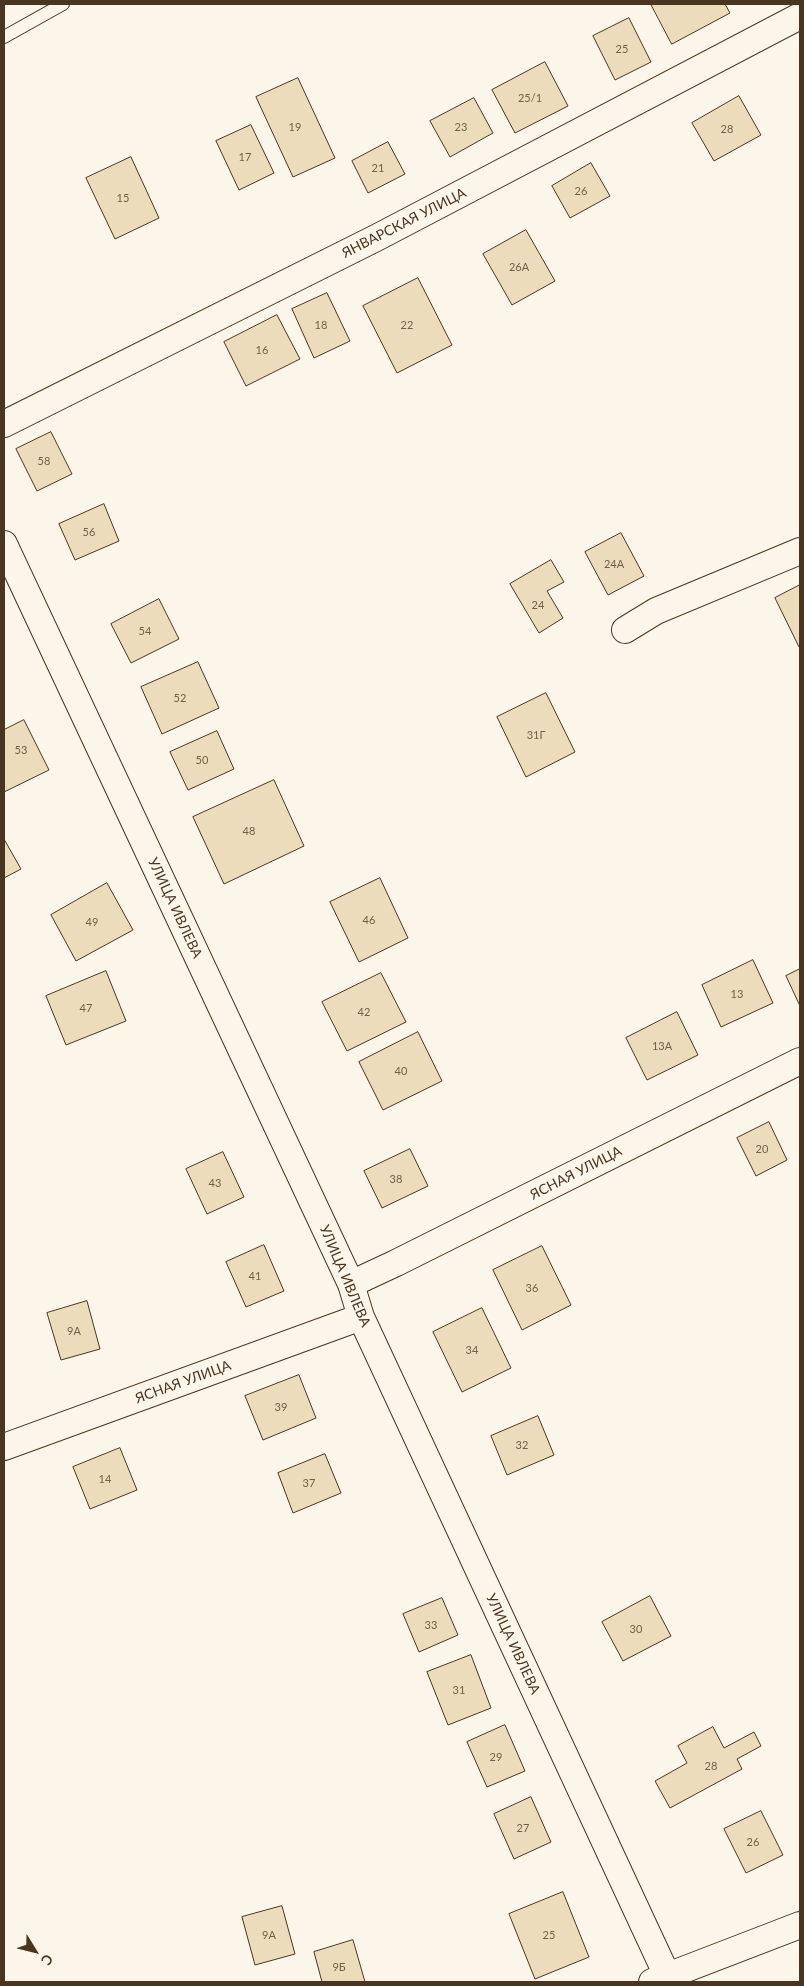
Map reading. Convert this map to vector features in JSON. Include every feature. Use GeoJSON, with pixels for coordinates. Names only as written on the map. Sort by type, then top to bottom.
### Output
{"type":"FeatureCollection","features":[{"type":"Feature","properties":{"kind":"street","name":"ЯНВАРСКАЯ УЛИЦА"},"geometry":{"type":"LineString","coordinates":[[4,424],[376,238],[800,16]]}},
{"type":"Feature","properties":{"kind":"street","name":"УЛИЦА ИВЛЕВА"},"geometry":{"type":"LineString","coordinates":[[4,544],[351,1284],[361,1317],[663,1980]]}},
{"type":"Feature","properties":{"kind":"street"},"geometry":{"type":"LineString","coordinates":[[625,630],[656,611],[800,551]]}},
{"type":"Feature","properties":{"kind":"street","name":"ЯСНАЯ УЛИЦА"},"geometry":{"type":"LineString","coordinates":[[351,1284],[800,1061]]}},
{"type":"Feature","properties":{"kind":"street","name":"ЯСНАЯ УЛИЦА"},"geometry":{"type":"LineString","coordinates":[[4,1447],[361,1317]]}},
{"type":"Feature","properties":{"kind":"street"},"geometry":{"type":"LineString","coordinates":[[663,1980],[800,1925]]}},
{"type":"Feature","properties":{"kind":"lane"},"geometry":{"type":"LineString","coordinates":[[4,37],[63,4]]}},
{"type":"Feature","properties":{"kind":"building"},"geometry":{"type":"Polygon","coordinates":[[[651,4],[725,4],[730,13],[672,44],[651,4]]]}},
{"type":"Feature","properties":{"kind":"building"},"geometry":{"type":"Polygon","coordinates":[[[629,18],[651,62],[615,80],[593,36],[629,18]]]}},
{"type":"Feature","properties":{"kind":"building"},"geometry":{"type":"Polygon","coordinates":[[[545,62],[568,106],[515,133],[492,90],[545,62]]]}},
{"type":"Feature","properties":{"kind":"building"},"geometry":{"type":"Polygon","coordinates":[[[298,78],[335,158],[293,177],[256,97],[298,78]]]}},
{"type":"Feature","properties":{"kind":"building"},"geometry":{"type":"Polygon","coordinates":[[[739,96],[761,135],[714,161],[692,123],[739,96]]]}},
{"type":"Feature","properties":{"kind":"building"},"geometry":{"type":"Polygon","coordinates":[[[474,98],[493,133],[450,157],[430,121],[474,98]]]}},
{"type":"Feature","properties":{"kind":"building"},"geometry":{"type":"Polygon","coordinates":[[[251,125],[274,173],[239,190],[216,141],[251,125]]]}},
{"type":"Feature","properties":{"kind":"building"},"geometry":{"type":"Polygon","coordinates":[[[388,142],[405,174],[368,193],[352,161],[388,142]]]}},
{"type":"Feature","properties":{"kind":"building"},"geometry":{"type":"Polygon","coordinates":[[[131,157],[159,218],[115,239],[86,178],[131,157]]]}},
{"type":"Feature","properties":{"kind":"building"},"geometry":{"type":"Polygon","coordinates":[[[591,163],[610,196],[570,218],[552,186],[591,163]]]}},
{"type":"Feature","properties":{"kind":"building"},"geometry":{"type":"Polygon","coordinates":[[[526,230],[555,281],[512,305],[483,254],[526,230]]]}},
{"type":"Feature","properties":{"kind":"building"},"geometry":{"type":"Polygon","coordinates":[[[418,278],[452,345],[397,373],[363,306],[418,278]]]}},
{"type":"Feature","properties":{"kind":"building"},"geometry":{"type":"Polygon","coordinates":[[[327,293],[350,341],[314,358],[292,309],[327,293]]]}},
{"type":"Feature","properties":{"kind":"building"},"geometry":{"type":"Polygon","coordinates":[[[277,315],[300,359],[246,386],[224,342],[277,315]]]}},
{"type":"Feature","properties":{"kind":"building"},"geometry":{"type":"Polygon","coordinates":[[[51,432],[72,474],[37,491],[16,449],[51,432]]]}},
{"type":"Feature","properties":{"kind":"building"},"geometry":{"type":"Polygon","coordinates":[[[104,504],[119,541],[75,560],[59,524],[104,504]]]}},
{"type":"Feature","properties":{"kind":"building"},"geometry":{"type":"Polygon","coordinates":[[[621,533],[644,576],[608,595],[585,552],[621,533]]]}},
{"type":"Feature","properties":{"kind":"building"},"geometry":{"type":"Polygon","coordinates":[[[551,560],[564,582],[547,591],[563,618],[539,633],[510,584],[551,560]]]}},
{"type":"Feature","properties":{"kind":"building"},"geometry":{"type":"Polygon","coordinates":[[[800,585],[800,647],[799,647],[775,598],[800,585]]]}},
{"type":"Feature","properties":{"kind":"building"},"geometry":{"type":"Polygon","coordinates":[[[159,599],[179,639],[131,663],[111,624],[159,599]]]}},
{"type":"Feature","properties":{"kind":"building"},"geometry":{"type":"Polygon","coordinates":[[[198,662],[219,708],[162,734],[141,687],[198,662]]]}},
{"type":"Feature","properties":{"kind":"building"},"geometry":{"type":"Polygon","coordinates":[[[546,693],[575,752],[526,777],[497,717],[546,693]]]}},
{"type":"Feature","properties":{"kind":"building"},"geometry":{"type":"Polygon","coordinates":[[[24,720],[49,770],[4,792],[4,730],[24,720]]]}},
{"type":"Feature","properties":{"kind":"building"},"geometry":{"type":"Polygon","coordinates":[[[217,731],[234,769],[188,790],[170,752],[217,731]]]}},
{"type":"Feature","properties":{"kind":"building"},"geometry":{"type":"Polygon","coordinates":[[[274,780],[304,846],[224,884],[193,817],[274,780]]]}},
{"type":"Feature","properties":{"kind":"building"},"geometry":{"type":"Polygon","coordinates":[[[4,839],[21,869],[4,878],[4,839]]]}},
{"type":"Feature","properties":{"kind":"building"},"geometry":{"type":"Polygon","coordinates":[[[380,878],[408,938],[359,962],[330,902],[380,878]]]}},
{"type":"Feature","properties":{"kind":"building"},"geometry":{"type":"Polygon","coordinates":[[[107,883],[133,930],[76,961],[51,915],[107,883]]]}},
{"type":"Feature","properties":{"kind":"building"},"geometry":{"type":"Polygon","coordinates":[[[753,960],[773,1003],[721,1027],[702,985],[753,960]]]}},
{"type":"Feature","properties":{"kind":"building"},"geometry":{"type":"Polygon","coordinates":[[[800,969],[800,1006],[786,976],[800,969]]]}},
{"type":"Feature","properties":{"kind":"building"},"geometry":{"type":"Polygon","coordinates":[[[106,971],[126,1021],[66,1045],[46,996],[106,971]]]}},
{"type":"Feature","properties":{"kind":"building"},"geometry":{"type":"Polygon","coordinates":[[[381,973],[406,1022],[347,1051],[322,1002],[381,973]]]}},
{"type":"Feature","properties":{"kind":"building"},"geometry":{"type":"Polygon","coordinates":[[[677,1012],[698,1055],[647,1080],[626,1038],[677,1012]]]}},
{"type":"Feature","properties":{"kind":"building"},"geometry":{"type":"Polygon","coordinates":[[[418,1032],[442,1081],[383,1110],[359,1062],[418,1032]]]}},
{"type":"Feature","properties":{"kind":"building"},"geometry":{"type":"Polygon","coordinates":[[[769,1122],[787,1160],[756,1176],[737,1138],[769,1122]]]}},
{"type":"Feature","properties":{"kind":"building"},"geometry":{"type":"Polygon","coordinates":[[[410,1149],[428,1186],[382,1208],[364,1171],[410,1149]]]}},
{"type":"Feature","properties":{"kind":"building"},"geometry":{"type":"Polygon","coordinates":[[[223,1152],[244,1197],[207,1214],[186,1169],[223,1152]]]}},
{"type":"Feature","properties":{"kind":"building"},"geometry":{"type":"Polygon","coordinates":[[[264,1245],[284,1291],[246,1307],[226,1262],[264,1245]]]}},
{"type":"Feature","properties":{"kind":"building"},"geometry":{"type":"Polygon","coordinates":[[[542,1246],[571,1305],[522,1330],[493,1270],[542,1246]]]}},
{"type":"Feature","properties":{"kind":"building"},"geometry":{"type":"Polygon","coordinates":[[[87,1301],[100,1349],[61,1360],[47,1313],[87,1301]]]}},
{"type":"Feature","properties":{"kind":"building"},"geometry":{"type":"Polygon","coordinates":[[[482,1308],[511,1368],[462,1392],[433,1332],[482,1308]]]}},
{"type":"Feature","properties":{"kind":"building"},"geometry":{"type":"Polygon","coordinates":[[[299,1375],[316,1418],[263,1440],[245,1396],[299,1375]]]}},
{"type":"Feature","properties":{"kind":"building"},"geometry":{"type":"Polygon","coordinates":[[[538,1416],[554,1455],[507,1475],[491,1436],[538,1416]]]}},
{"type":"Feature","properties":{"kind":"building"},"geometry":{"type":"Polygon","coordinates":[[[120,1448],[137,1490],[90,1509],[73,1467],[120,1448]]]}},
{"type":"Feature","properties":{"kind":"building"},"geometry":{"type":"Polygon","coordinates":[[[325,1454],[341,1493],[293,1513],[278,1473],[325,1454]]]}},
{"type":"Feature","properties":{"kind":"building"},"geometry":{"type":"Polygon","coordinates":[[[650,1596],[671,1636],[623,1661],[602,1622],[650,1596]]]}},
{"type":"Feature","properties":{"kind":"building"},"geometry":{"type":"Polygon","coordinates":[[[442,1598],[458,1635],[419,1652],[403,1614],[442,1598]]]}},
{"type":"Feature","properties":{"kind":"building"},"geometry":{"type":"Polygon","coordinates":[[[471,1655],[491,1708],[448,1725],[427,1672],[471,1655]]]}},
{"type":"Feature","properties":{"kind":"building"},"geometry":{"type":"Polygon","coordinates":[[[505,1725],[525,1771],[487,1787],[467,1742],[505,1725]]]}},
{"type":"Feature","properties":{"kind":"building"},"geometry":{"type":"Polygon","coordinates":[[[713,1727],[724,1748],[754,1732],[761,1746],[737,1759],[742,1769],[670,1808],[655,1781],[687,1763],[678,1746],[713,1727]]]}},
{"type":"Feature","properties":{"kind":"building"},"geometry":{"type":"Polygon","coordinates":[[[531,1797],[551,1842],[514,1859],[494,1814],[531,1797]]]}},
{"type":"Feature","properties":{"kind":"building"},"geometry":{"type":"Polygon","coordinates":[[[761,1811],[783,1855],[746,1873],[724,1829],[761,1811]]]}},
{"type":"Feature","properties":{"kind":"building"},"geometry":{"type":"Polygon","coordinates":[[[563,1892],[589,1957],[535,1979],[509,1914],[563,1892]]]}},
{"type":"Feature","properties":{"kind":"building"},"geometry":{"type":"Polygon","coordinates":[[[282,1906],[295,1954],[255,1965],[242,1917],[282,1906]]]}},
{"type":"Feature","properties":{"kind":"building"},"geometry":{"type":"Polygon","coordinates":[[[353,1940],[365,1982],[322,1982],[314,1952],[353,1940]]]}}]}
